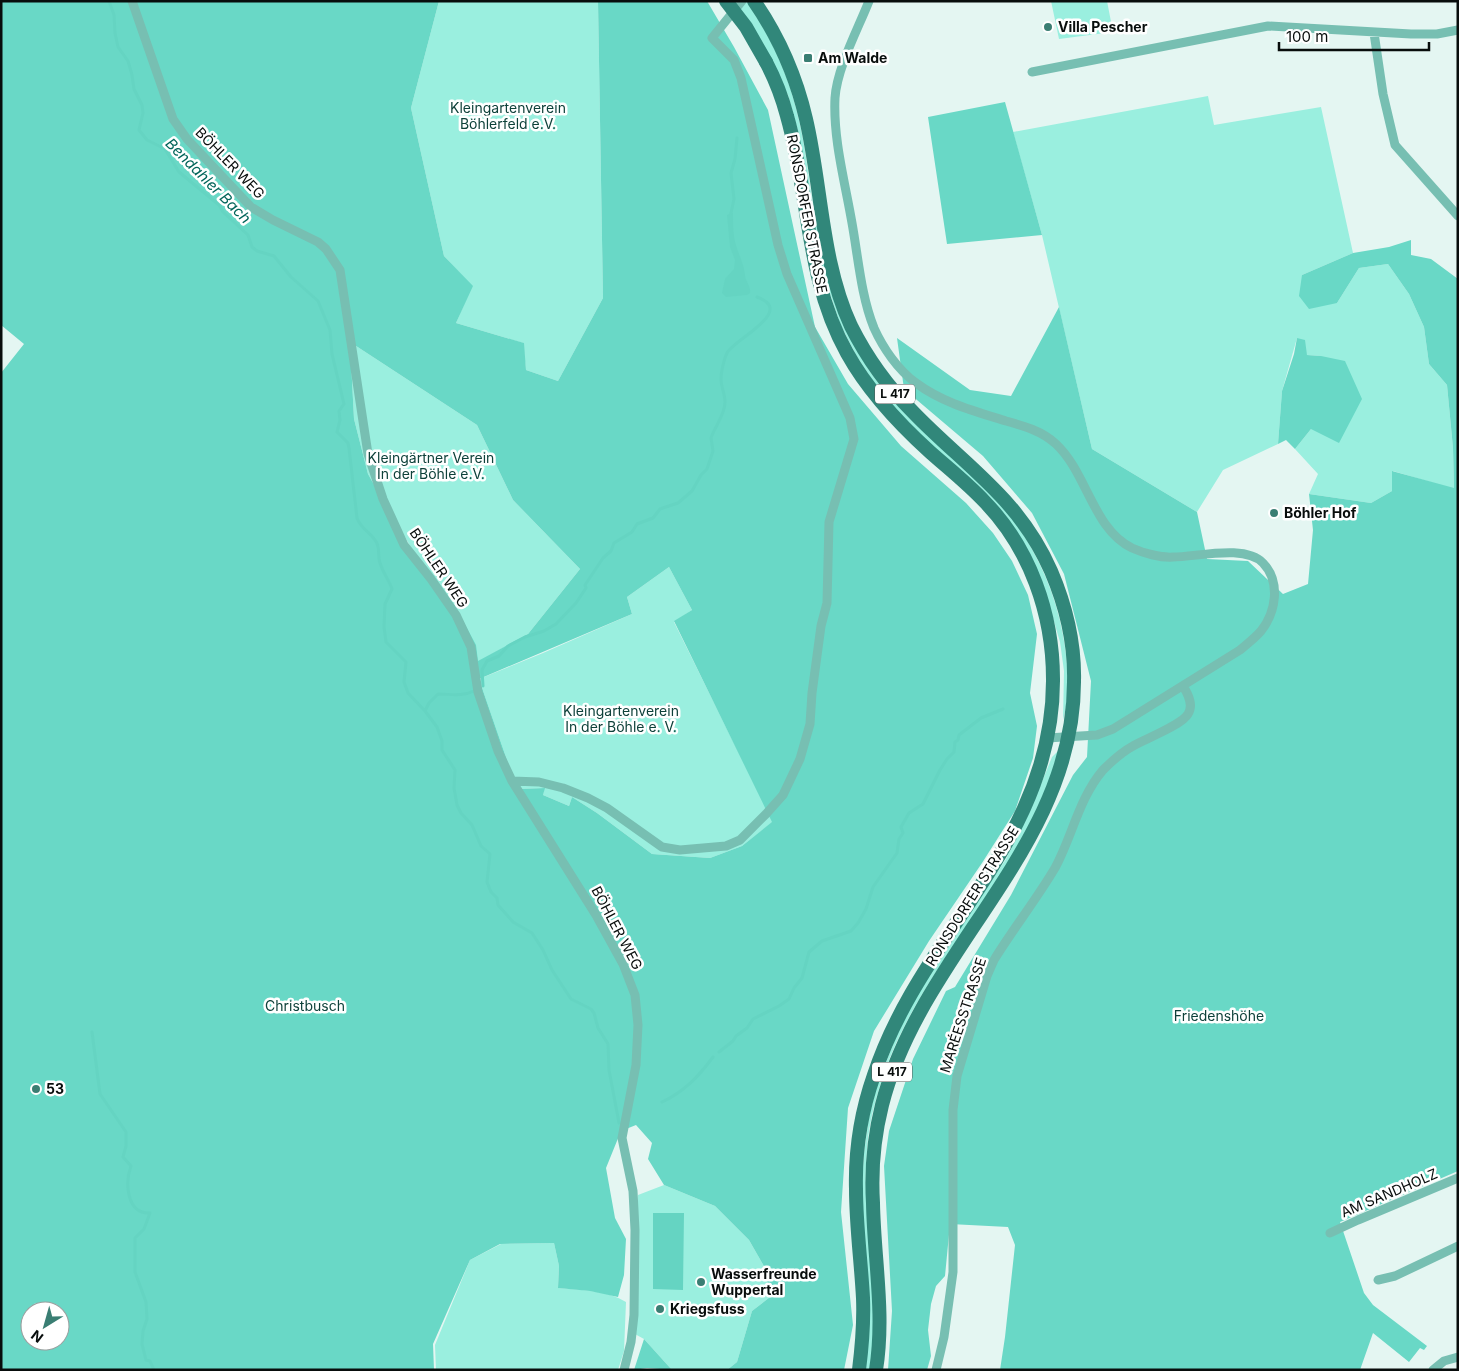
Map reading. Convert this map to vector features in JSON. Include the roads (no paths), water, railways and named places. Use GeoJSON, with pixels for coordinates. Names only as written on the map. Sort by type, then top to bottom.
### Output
{"type":"FeatureCollection","features":[{"type":"Feature","properties":{"kind":"main road","name":"RONSDORFER STRASSE"},"geometry":{"type":"LineString","coordinates":[[726,1],[746,27],[766,62],[780,93],[790,129],[815,270],[828,313],[841,342],[860,375],[883,404],[911,434],[985,501],[1015,540],[1031,570],[1043,605],[1052,657],[1053,691],[1047,738],[1028,802],[1016,828],[989,873],[911,993],[887,1041],[870,1088],[860,1131],[856,1172],[856,1205],[863,1300],[863,1336],[859,1370]]}},
{"type":"Feature","properties":{"kind":"main road","name":"RONSDORFER STRASSE"},"geometry":{"type":"LineString","coordinates":[[754,1],[781,47],[791,70],[806,120],[824,230],[833,274],[844,310],[875,368],[900,399],[1006,500],[1025,524],[1051,570],[1064,609],[1072,646],[1074,696],[1070,737],[1054,788],[1038,824],[1022,853],[925,1002],[903,1046],[886,1088],[875,1136],[872,1168],[872,1204],[880,1293],[880,1327],[876,1370]]}},
{"type":"Feature","properties":{"kind":"street","name":"BÖHLER WEG"},"geometry":{"type":"LineString","coordinates":[[132,1],[173,119],[187,140],[251,207],[318,242],[326,249],[340,270],[368,454],[383,500],[404,545],[456,615],[471,647],[478,692],[498,751],[512,781],[596,915],[623,964],[635,995],[638,1025],[636,1065],[622,1138],[633,1191],[636,1230],[634,1315],[624,1370]]}},
{"type":"Feature","properties":{"kind":"street"},"geometry":{"type":"LineString","coordinates":[[512,781],[539,782],[563,788],[588,798],[607,808],[662,847],[680,850],[706,849],[726,846],[740,840],[783,795],[800,759],[810,724],[821,626],[827,603],[829,519],[854,439],[850,418],[787,274],[778,245],[741,78],[734,60],[712,38],[742,1]]}},
{"type":"Feature","properties":{"kind":"street"},"geometry":{"type":"LineString","coordinates":[[869,1],[844,63],[835,96],[836,130],[868,310],[882,344],[897,365],[913,381],[931,394],[950,403],[1036,430],[1056,444],[1071,461],[1103,521],[1124,544],[1134,549],[1171,558],[1212,554],[1246,554],[1262,562],[1270,571],[1274,581],[1275,596],[1270,616],[1262,630],[1240,650],[1103,733],[1047,738]]}},
{"type":"Feature","properties":{"kind":"street"},"geometry":{"type":"LineString","coordinates":[[1032,72],[1268,26],[1374,33],[1437,34],[1458,30]]}},
{"type":"Feature","properties":{"kind":"street"},"geometry":{"type":"LineString","coordinates":[[1374,33],[1383,94],[1395,146],[1458,216]]}},
{"type":"Feature","properties":{"kind":"street","name":"MARÉESSTRASSE"},"geometry":{"type":"LineString","coordinates":[[936,1370],[944,1337],[953,1272],[952,1110],[957,1076],[987,976],[994,960],[1054,869],[1088,791],[1103,770],[1132,747],[1188,715],[1191,705],[1188,694],[1183,686]]}},
{"type":"Feature","properties":{"kind":"street","name":"AM SANDHOLZ"},"geometry":{"type":"LineString","coordinates":[[1330,1233],[1458,1178]]}},
{"type":"Feature","properties":{"kind":"street"},"geometry":{"type":"LineString","coordinates":[[1378,1280],[1395,1276],[1458,1246]]}},
{"type":"Feature","properties":{"kind":"street"},"geometry":{"type":"LineString","coordinates":[[1432,1370],[1444,1362],[1458,1357]]}},
{"type":"Feature","properties":{"kind":"waterway","name":"Bendahler Bach"},"geometry":{"type":"LineString","coordinates":[[109,1],[114,15],[118,47],[128,61],[134,89],[142,105],[143,113],[139,130],[147,140],[165,149],[179,172],[219,205],[223,212],[248,235],[252,247],[257,251],[274,256],[291,277],[318,301],[330,330],[332,354],[344,404],[339,411],[340,420],[337,432],[348,443],[357,518],[377,543],[380,563],[392,589],[385,604],[384,627],[386,642],[406,662],[404,682],[408,693],[437,727],[442,741],[442,750],[455,770],[454,788],[457,805],[461,813],[472,825],[481,846],[490,854],[487,882],[491,892],[497,898],[498,905],[513,922],[532,933],[543,950],[552,970],[571,999],[591,1009],[594,1013],[598,1028],[608,1044],[609,1070],[619,1123]]}},
{"type":"Feature","properties":{"kind":"waterway"},"geometry":{"type":"LineString","coordinates":[[731,213],[734,199],[731,173],[735,159],[737,138]]}},
{"type":"Feature","properties":{"kind":"waterway"},"geometry":{"type":"LineString","coordinates":[[483,686],[482,670],[487,661],[499,656],[508,646],[556,624],[576,603],[586,588],[585,585],[603,558],[611,551],[614,543],[632,532],[637,524],[653,518],[660,509],[678,503],[692,491],[701,475],[707,469],[713,451],[711,438],[725,407],[721,379],[727,353],[759,325],[767,317],[770,310],[767,303],[757,297]]}},
{"type":"Feature","properties":{"kind":"waterway"},"geometry":{"type":"LineString","coordinates":[[425,711],[429,703],[438,694],[460,695],[474,691]]}},
{"type":"Feature","properties":{"kind":"waterway"},"geometry":{"type":"LineString","coordinates":[[719,1052],[747,1028],[753,1019],[789,999],[794,988],[802,978],[809,952],[822,941],[851,931],[858,923],[866,909],[873,887],[897,853],[899,839],[903,833],[901,827],[909,813],[923,804],[940,770],[954,752],[955,742],[958,740],[959,735],[981,718],[1003,709]]}},
{"type":"Feature","properties":{"kind":"waterway"},"geometry":{"type":"LineString","coordinates":[[92,1032],[100,1094],[126,1132],[126,1146],[123,1157],[131,1166],[128,1180],[129,1196],[136,1208],[142,1212],[150,1213],[144,1229],[135,1238],[135,1272],[146,1302],[147,1319],[143,1331],[142,1344],[146,1360],[150,1361],[154,1370]]}},
{"type":"Feature","properties":{"kind":"waterway"},"geometry":{"type":"LineString","coordinates":[[662,1102],[690,1083],[713,1057]]}},
{"type":"Feature","properties":{"kind":"place","name":"Villa Pescher"},"geometry":{"type":"Point","coordinates":[1048,27]}},
{"type":"Feature","properties":{"kind":"place","name":"Am Walde"},"geometry":{"type":"Point","coordinates":[808,58]}},
{"type":"Feature","properties":{"kind":"place","name":"Böhler Hof"},"geometry":{"type":"Point","coordinates":[1274,513]}},
{"type":"Feature","properties":{"kind":"place","name":"53"},"geometry":{"type":"Point","coordinates":[36,1089]}},
{"type":"Feature","properties":{"kind":"place","name":"Wasserfreunde Wuppertal"},"geometry":{"type":"Point","coordinates":[701,1282]}},
{"type":"Feature","properties":{"kind":"place","name":"Kriegsfuss"},"geometry":{"type":"Point","coordinates":[660,1309]}},
{"type":"Feature","properties":{"kind":"park label","name":"Kleingartenverein Böhlerfeld e.V."},"geometry":{"type":"Point","coordinates":[508,116]}},
{"type":"Feature","properties":{"kind":"park label","name":"Kleingärtner Verein In der Böhle e.V."},"geometry":{"type":"Point","coordinates":[431,466]}},
{"type":"Feature","properties":{"kind":"park label","name":"Kleingartenverein In der Böhle e. V."},"geometry":{"type":"Point","coordinates":[621,720]}},
{"type":"Feature","properties":{"kind":"park label","name":"Christbusch"},"geometry":{"type":"Point","coordinates":[305,1006]}},
{"type":"Feature","properties":{"kind":"park label","name":"Friedenshöhe"},"geometry":{"type":"Point","coordinates":[1219,1016]}}]}
